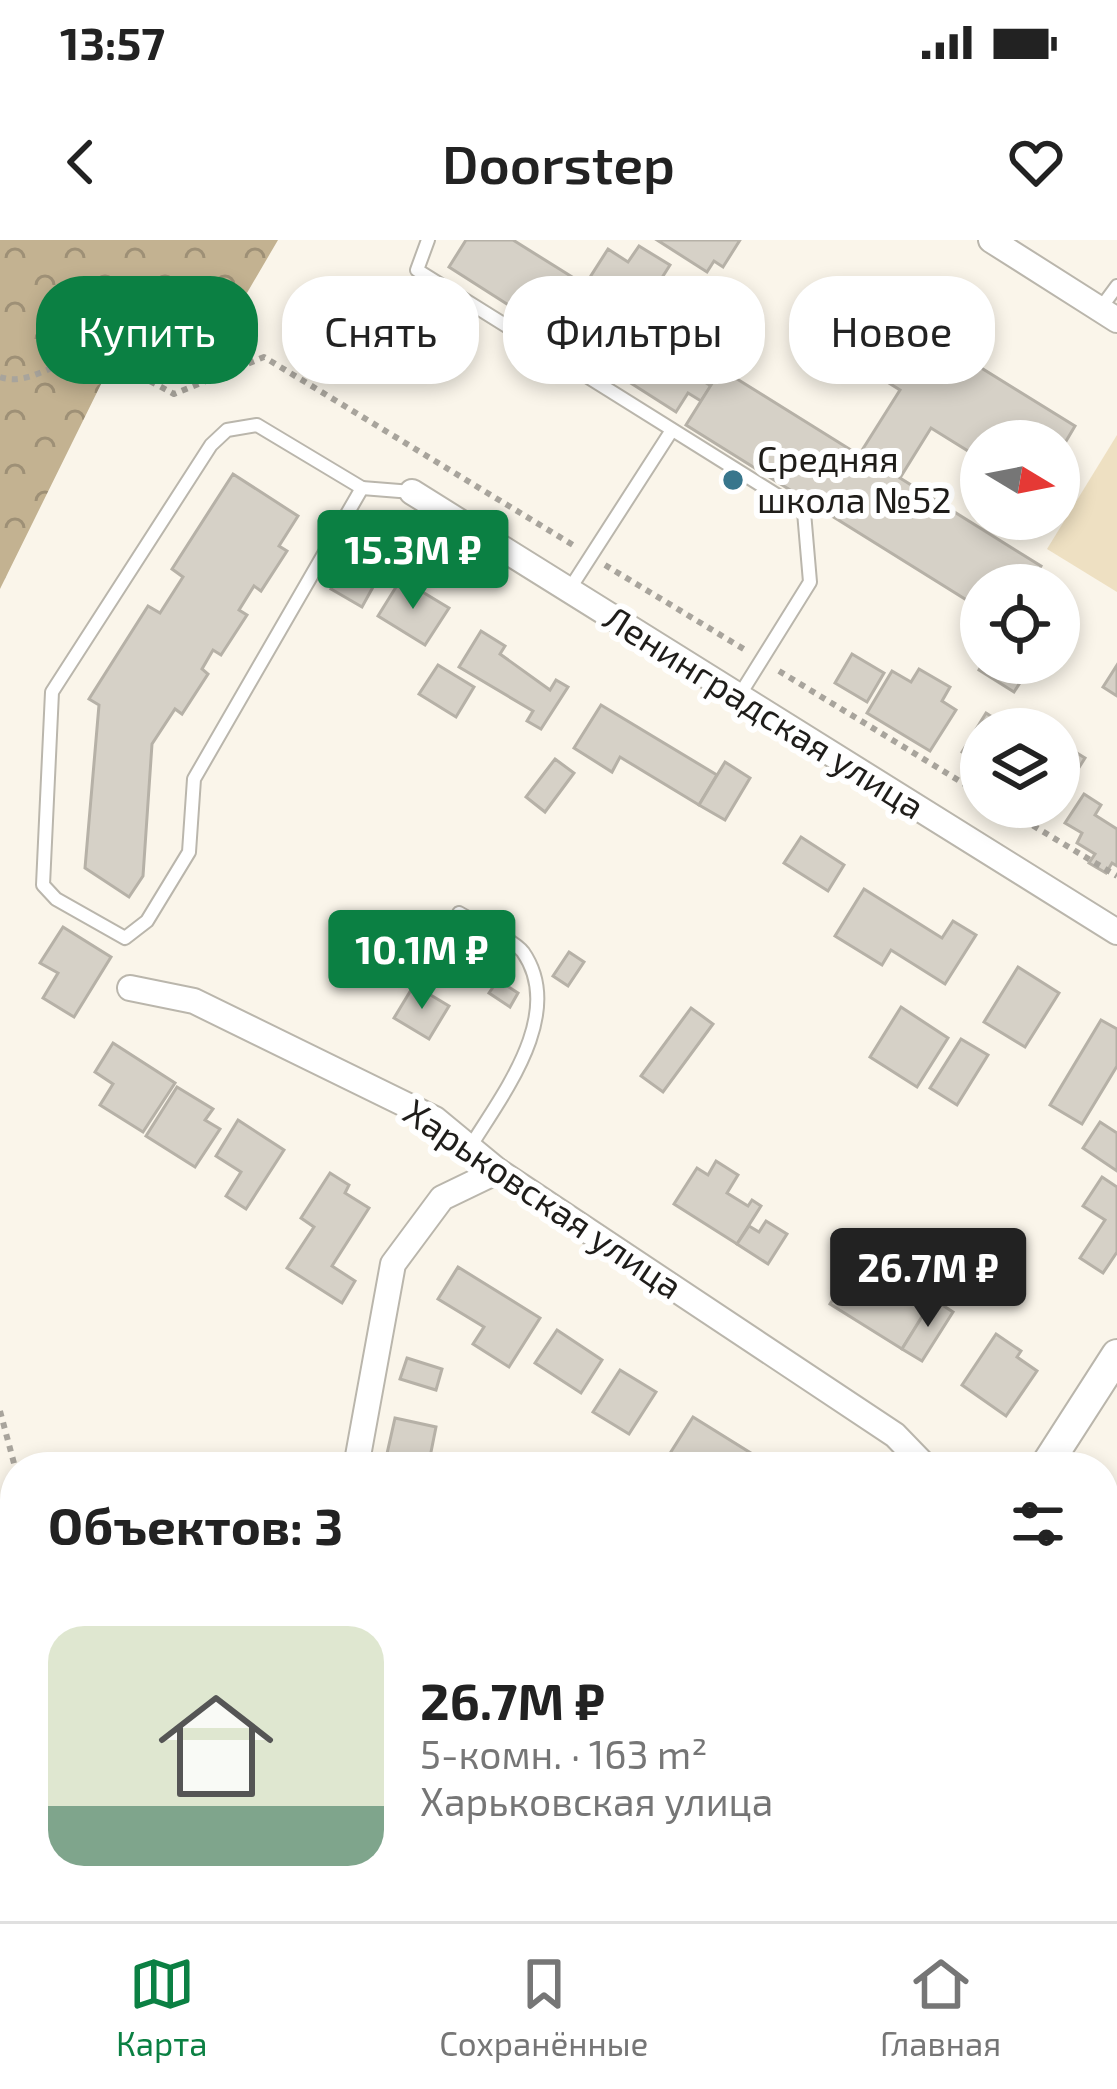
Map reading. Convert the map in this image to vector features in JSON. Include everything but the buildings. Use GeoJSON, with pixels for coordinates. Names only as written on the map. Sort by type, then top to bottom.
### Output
{"type":"FeatureCollection","features":[{"type":"Feature","properties":{"kind":"street"},"geometry":{"type":"LineString","coordinates":[[991,240],[1108,314]]}},
{"type":"Feature","properties":{"kind":"street","name":"Ленинградская улица"},"geometry":{"type":"LineString","coordinates":[[412,492],[1117,932]]}},
{"type":"Feature","properties":{"kind":"street","name":"Харьковская улица"},"geometry":{"type":"LineString","coordinates":[[130,988],[194,1000],[435,1119],[498,1171],[895,1435],[911,1452]]}},
{"type":"Feature","properties":{"kind":"street"},"geometry":{"type":"LineString","coordinates":[[359,1452],[393,1264],[442,1198],[498,1171]]}},
{"type":"Feature","properties":{"kind":"street"},"geometry":{"type":"LineString","coordinates":[[1055,1452],[1117,1355]]}},
{"type":"Feature","properties":{"kind":"lane"},"geometry":{"type":"LineString","coordinates":[[428,240],[417,270],[804,512],[810,582],[739,696]]}},
{"type":"Feature","properties":{"kind":"lane"},"geometry":{"type":"LineString","coordinates":[[1108,314],[1117,286]]}},
{"type":"Feature","properties":{"kind":"lane"},"geometry":{"type":"LineString","coordinates":[[362,488],[194,779],[188,852],[147,921],[125,938],[56,899],[44,885],[52,692],[211,445],[227,430],[257,425],[362,488],[412,492]]}},
{"type":"Feature","properties":{"kind":"lane"},"geometry":{"type":"LineString","coordinates":[[569,590],[672,430]]}},
{"type":"Feature","properties":{"kind":"lane"},"geometry":{"type":"LineString","coordinates":[[459,913],[522,951],[540,1001],[530,1045],[470,1147]]}},
{"type":"Feature","properties":{"kind":"path"},"geometry":{"type":"LineString","coordinates":[[0,377],[13,381],[76,362],[135,373],[174,394],[264,357],[960,781]]}},
{"type":"Feature","properties":{"kind":"path"},"geometry":{"type":"LineString","coordinates":[[1037,828],[1117,876]]}},
{"type":"Feature","properties":{"kind":"path"},"geometry":{"type":"LineString","coordinates":[[0,1411],[11,1452]]}},
{"type":"Feature","properties":{"kind":"green space"},"geometry":{"type":"Polygon","coordinates":[[[0,240],[278,240],[257,276],[36,276],[36,384],[101,384],[0,589],[0,240]]]}},
{"type":"Feature","properties":{"kind":"shaded area"},"geometry":{"type":"Polygon","coordinates":[[[1117,435],[1117,592],[1080,569],[1080,564],[1047,549],[1053,540],[1080,540],[1080,495],[1117,435]]]}},
{"type":"Feature","properties":{"kind":"place","name":"Средняя школа №52"},"geometry":{"type":"Point","coordinates":[733,480]}}]}
